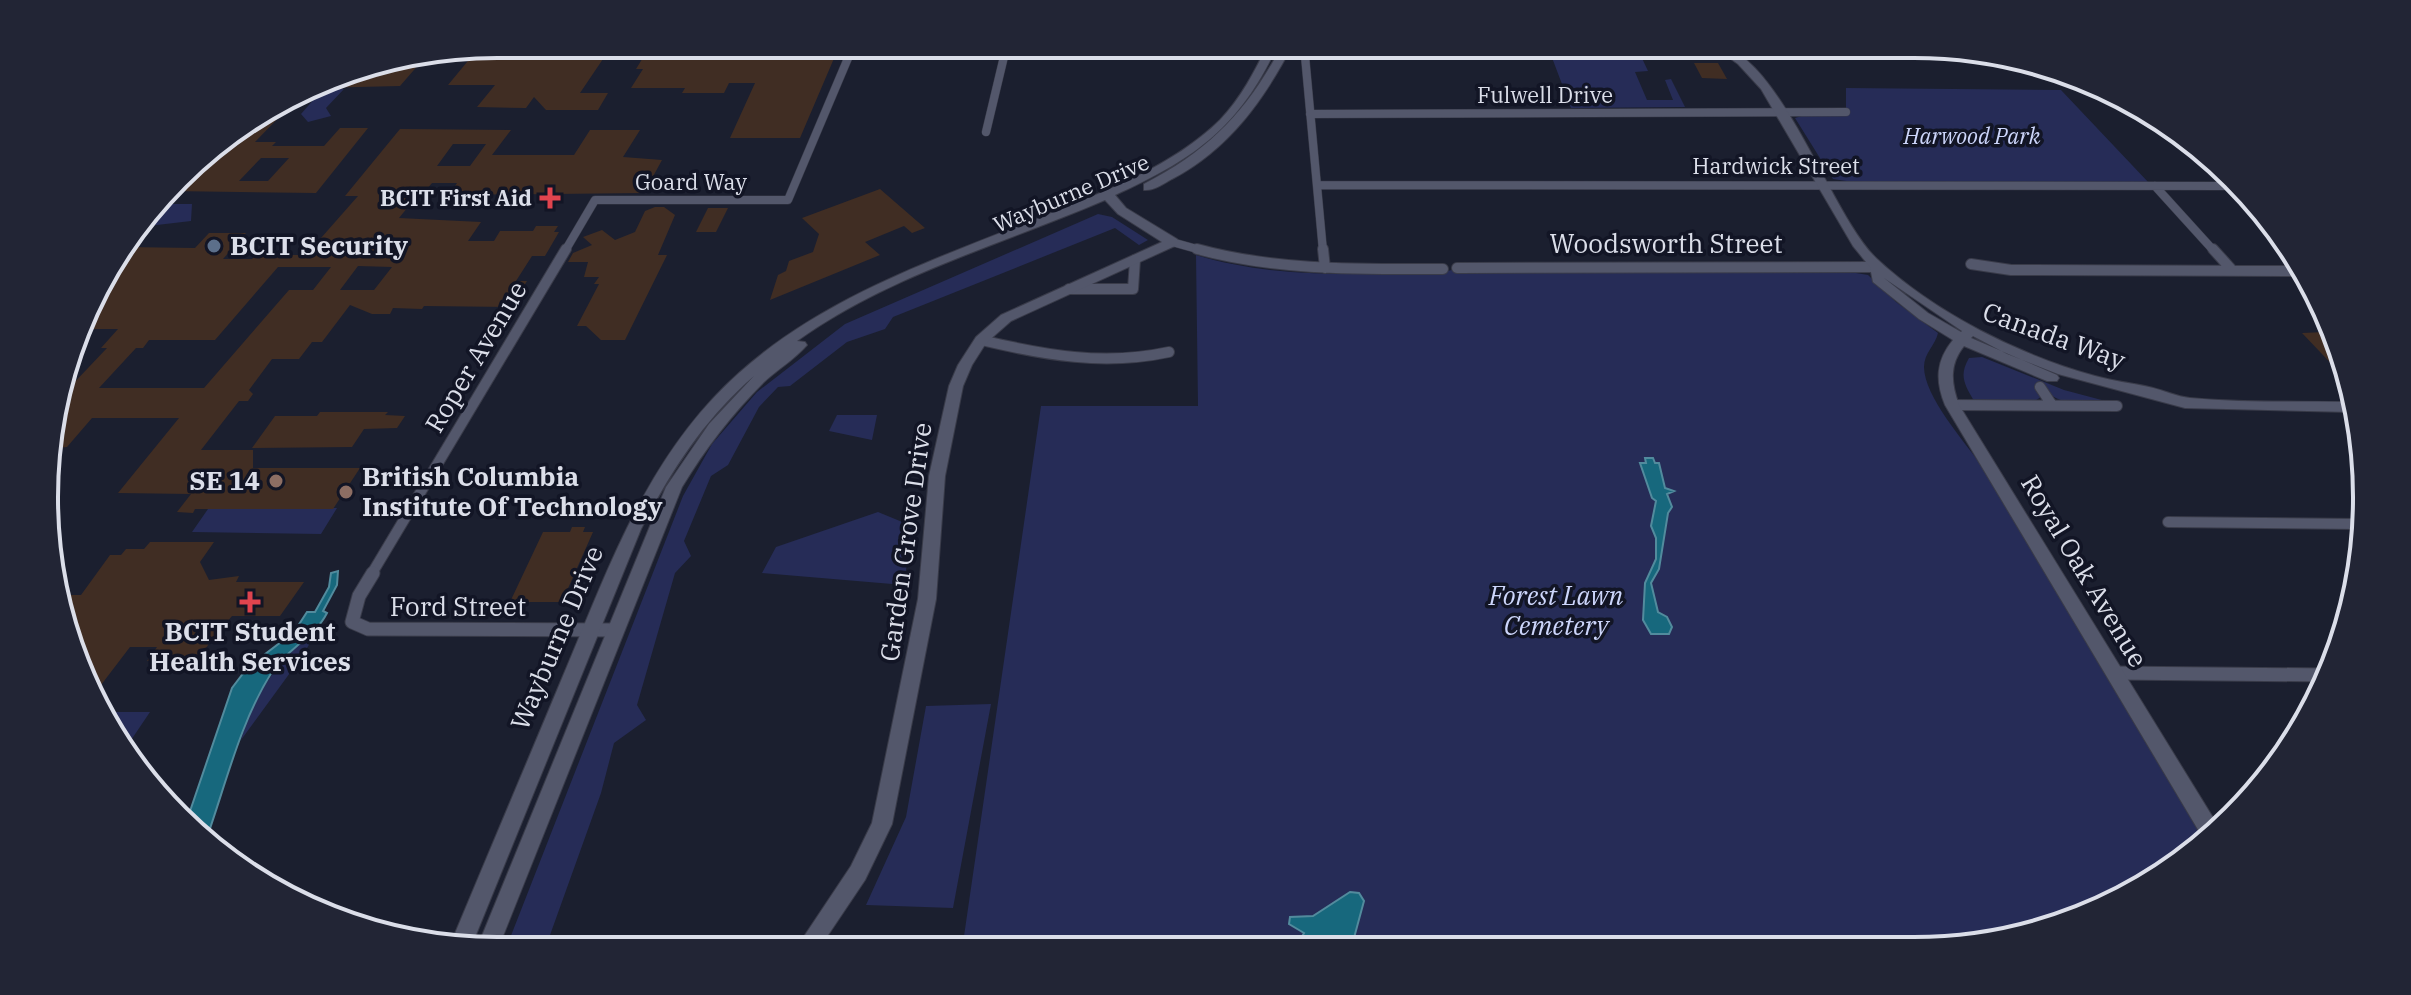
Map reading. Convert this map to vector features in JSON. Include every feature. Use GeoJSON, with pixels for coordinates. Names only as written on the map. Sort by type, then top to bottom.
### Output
{"type":"FeatureCollection","features":[{"type":"Feature","properties":{"kind":"street","name":"Goard Way"},"geometry":{"type":"LineString","coordinates":[[595,200],[788,200],[848,58]]}},
{"type":"Feature","properties":{"kind":"street"},"geometry":{"type":"LineString","coordinates":[[986,132],[1004,58]]}},
{"type":"Feature","properties":{"kind":"street","name":"Wayburne Drive"},"geometry":{"type":"LineString","coordinates":[[1228,126],[1266,58]]}},
{"type":"Feature","properties":{"kind":"street","name":"Wayburne Drive"},"geometry":{"type":"LineString","coordinates":[[465,936],[650,494],[669,460],[697,422],[733,385],[785,342],[868,299],[1110,199],[1165,166],[1228,126],[1257,101],[1280,58]]}},
{"type":"Feature","properties":{"kind":"street"},"geometry":{"type":"LineString","coordinates":[[1305,58],[1325,268]]}},
{"type":"Feature","properties":{"kind":"street","name":"Canada Way"},"geometry":{"type":"LineString","coordinates":[[1735,58],[1753,72],[1875,267],[1878,279],[1900,299],[1965,336],[2065,371],[2169,396],[2185,403],[2344,407]]}},
{"type":"Feature","properties":{"kind":"street"},"geometry":{"type":"LineString","coordinates":[[1748,58],[1753,72]]}},
{"type":"Feature","properties":{"kind":"street","name":"Fulwell Drive"},"geometry":{"type":"LineString","coordinates":[[1310,114],[1846,112]]}},
{"type":"Feature","properties":{"kind":"street","name":"Hardwick Street"},"geometry":{"type":"LineString","coordinates":[[1317,185],[2223,186]]}},
{"type":"Feature","properties":{"kind":"street"},"geometry":{"type":"LineString","coordinates":[[2155,186],[2232,270]]}},
{"type":"Feature","properties":{"kind":"street"},"geometry":{"type":"LineString","coordinates":[[1110,199],[1146,227],[1172,242],[1255,263],[1325,268],[1443,269]]}},
{"type":"Feature","properties":{"kind":"street","name":"Roper Avenue"},"geometry":{"type":"LineString","coordinates":[[352,622],[359,596],[595,200]]}},
{"type":"Feature","properties":{"kind":"street","name":"Garden Grove Drive"},"geometry":{"type":"LineString","coordinates":[[815,937],[858,873],[882,824],[927,599],[937,476],[959,377],[981,340],[1006,318],[1172,242]]}},
{"type":"Feature","properties":{"kind":"street"},"geometry":{"type":"LineString","coordinates":[[1069,289],[1133,289],[1135,260]]}},
{"type":"Feature","properties":{"kind":"street"},"geometry":{"type":"LineString","coordinates":[[1971,264],[2011,270],[2290,271]]}},
{"type":"Feature","properties":{"kind":"street","name":"Woodsworth Street"},"geometry":{"type":"LineString","coordinates":[[1457,268],[1875,267]]}},
{"type":"Feature","properties":{"kind":"street","name":"Wayburne Drive"},"geometry":{"type":"LineString","coordinates":[[492,937],[669,496],[710,430],[751,386],[791,352],[868,299]]}},
{"type":"Feature","properties":{"kind":"street","name":"Royal Oak Avenue"},"geometry":{"type":"LineString","coordinates":[[1965,336],[1949,352],[1943,376],[1952,405],[2207,825]]}},
{"type":"Feature","properties":{"kind":"street"},"geometry":{"type":"LineString","coordinates":[[981,340],[1046,355],[1090,360],[1144,359],[1169,352]]}},
{"type":"Feature","properties":{"kind":"street"},"geometry":{"type":"LineString","coordinates":[[2040,387],[2052,405]]}},
{"type":"Feature","properties":{"kind":"street"},"geometry":{"type":"LineString","coordinates":[[1952,405],[2117,406]]}},
{"type":"Feature","properties":{"kind":"street"},"geometry":{"type":"LineString","coordinates":[[2168,522],[2352,524]]}},
{"type":"Feature","properties":{"kind":"street","name":"Ford Street"},"geometry":{"type":"LineString","coordinates":[[352,622],[368,629],[614,630]]}},
{"type":"Feature","properties":{"kind":"street"},"geometry":{"type":"LineString","coordinates":[[2115,673],[2316,675]]}},
{"type":"Feature","properties":{"kind":"green space"},"geometry":{"type":"Polygon","coordinates":[[[1552,58],[1642,58],[1648,71],[1635,72],[1647,100],[1673,100],[1665,80],[1671,79],[1685,107],[1571,108],[1552,58]]]}},
{"type":"Feature","properties":{"kind":"green space","name":"Harwood Park"},"geometry":{"type":"Polygon","coordinates":[[[1846,88],[2061,90],[2149,183],[1853,182],[1833,179],[1795,118],[1846,114],[1846,88]]]}},
{"type":"Feature","properties":{"kind":"green space"},"geometry":{"type":"Polygon","coordinates":[[[333,89],[344,89],[326,108],[331,116],[308,122],[301,114],[316,97],[333,89]]]}},
{"type":"Feature","properties":{"kind":"green space"},"geometry":{"type":"Polygon","coordinates":[[[171,204],[192,204],[191,221],[153,226],[171,204]]]}},
{"type":"Feature","properties":{"kind":"green space"},"geometry":{"type":"Polygon","coordinates":[[[1098,214],[1112,217],[1148,240],[1139,245],[1115,228],[893,317],[885,329],[847,342],[790,386],[778,387],[759,407],[728,465],[711,476],[684,541],[691,556],[675,573],[637,705],[646,720],[614,743],[601,793],[549,937],[510,937],[683,496],[712,444],[757,392],[845,324],[1098,214]]]}},
{"type":"Feature","properties":{"kind":"green space","name":"Forest Lawn Cemetery"},"geometry":{"type":"Polygon","coordinates":[[[1196,255],[1256,268],[1316,273],[1438,273],[1452,270],[1463,273],[1868,275],[1896,302],[1938,333],[1924,367],[1931,391],[1946,418],[1981,465],[2199,831],[2158,863],[2082,904],[1999,929],[1942,936],[964,937],[1041,406],[1198,406],[1196,255]]]}},
{"type":"Feature","properties":{"kind":"green space"},"geometry":{"type":"Polygon","coordinates":[[[1982,357],[2064,390],[2113,403],[2064,401],[2036,384],[2041,397],[2033,402],[1974,401],[1965,384],[1964,370],[1969,358],[1982,357]]]}},
{"type":"Feature","properties":{"kind":"green space"},"geometry":{"type":"Polygon","coordinates":[[[837,415],[877,415],[872,440],[829,431],[837,415]]]}},
{"type":"Feature","properties":{"kind":"green space"},"geometry":{"type":"Polygon","coordinates":[[[337,508],[321,534],[192,532],[208,509],[337,508]]]}},
{"type":"Feature","properties":{"kind":"green space"},"geometry":{"type":"Polygon","coordinates":[[[878,512],[912,526],[904,585],[762,573],[776,547],[878,512]]]}},
{"type":"Feature","properties":{"kind":"green space"},"geometry":{"type":"Polygon","coordinates":[[[321,624],[303,655],[241,740],[254,705],[272,675],[321,624]]]}},
{"type":"Feature","properties":{"kind":"green space"},"geometry":{"type":"Polygon","coordinates":[[[991,704],[953,908],[866,905],[906,817],[926,706],[991,704]]]}},
{"type":"Feature","properties":{"kind":"green space"},"geometry":{"type":"Polygon","coordinates":[[[114,712],[150,712],[131,740],[114,712]]]}},
{"type":"Feature","properties":{"kind":"shaded area"},"geometry":{"type":"Polygon","coordinates":[[[1645,458],[1653,458],[1655,463],[1659,463],[1665,488],[1674,491],[1667,494],[1672,507],[1668,513],[1659,569],[1651,583],[1658,612],[1667,617],[1672,627],[1669,634],[1651,634],[1643,620],[1645,583],[1656,559],[1656,538],[1651,526],[1656,501],[1652,498],[1640,463],[1646,463],[1645,458]]]}},
{"type":"Feature","properties":{"kind":"shaded area"},"geometry":{"type":"Polygon","coordinates":[[[338,571],[337,585],[323,611],[327,613],[278,664],[261,691],[242,732],[210,829],[190,811],[232,688],[248,667],[294,632],[307,612],[315,612],[329,587],[331,573],[338,571]]]}},
{"type":"Feature","properties":{"kind":"shaded area"},"geometry":{"type":"Polygon","coordinates":[[[1350,892],[1359,893],[1364,901],[1354,937],[1302,937],[1304,933],[1289,924],[1290,917],[1313,916],[1350,892]]]}},
{"type":"Feature","properties":{"kind":"building"},"geometry":{"type":"Polygon","coordinates":[[[604,58],[580,93],[608,93],[598,110],[546,110],[534,97],[526,108],[477,107],[495,85],[448,85],[470,59],[604,58]]]}},
{"type":"Feature","properties":{"kind":"building"},"geometry":{"type":"Polygon","coordinates":[[[643,58],[834,58],[800,138],[730,138],[755,83],[729,83],[724,93],[682,93],[685,88],[631,88],[643,69],[636,69],[643,58]]]}},
{"type":"Feature","properties":{"kind":"building"},"geometry":{"type":"Polygon","coordinates":[[[1694,63],[1718,63],[1727,79],[1702,78],[1694,63]]]}},
{"type":"Feature","properties":{"kind":"building"},"geometry":{"type":"Polygon","coordinates":[[[418,65],[400,86],[338,87],[418,65]]]}},
{"type":"Feature","properties":{"kind":"building"},"geometry":{"type":"Polygon","coordinates":[[[281,115],[255,142],[276,142],[272,146],[324,146],[340,128],[368,128],[316,193],[183,191],[230,149],[281,115]],[[261,158],[239,181],[268,181],[289,158],[261,158]]]}},
{"type":"Feature","properties":{"kind":"building"},"geometry":{"type":"Polygon","coordinates":[[[400,129],[511,130],[492,155],[574,155],[590,130],[640,130],[623,157],[662,160],[644,193],[449,195],[457,183],[432,183],[421,196],[417,196],[399,218],[481,222],[468,241],[494,241],[500,231],[533,231],[536,226],[558,226],[554,232],[559,232],[545,256],[532,256],[516,281],[527,281],[511,307],[424,306],[422,309],[393,308],[390,314],[372,314],[350,305],[322,342],[312,342],[299,359],[272,359],[249,390],[253,394],[248,401],[239,401],[201,450],[253,450],[253,468],[360,468],[333,509],[195,509],[193,513],[177,512],[191,494],[118,493],[179,418],[92,418],[67,447],[61,448],[73,384],[107,348],[101,348],[118,329],[91,329],[136,247],[195,248],[209,233],[246,233],[223,259],[252,259],[256,255],[306,255],[358,196],[345,196],[400,129]],[[453,144],[437,166],[470,166],[486,144],[453,144]],[[358,266],[340,290],[374,290],[392,267],[358,266]],[[278,267],[215,340],[149,340],[143,348],[136,348],[99,388],[204,388],[289,290],[313,290],[331,267],[278,267]]]}},
{"type":"Feature","properties":{"kind":"building"},"geometry":{"type":"Polygon","coordinates":[[[880,189],[925,228],[912,233],[904,226],[865,242],[880,255],[770,300],[778,275],[786,271],[789,261],[813,252],[819,234],[802,218],[880,189]]]}},
{"type":"Feature","properties":{"kind":"building"},"geometry":{"type":"Polygon","coordinates":[[[664,207],[675,215],[658,255],[667,255],[625,340],[601,340],[586,326],[577,326],[599,284],[594,284],[599,277],[584,277],[588,262],[568,262],[573,253],[592,245],[583,237],[602,230],[615,240],[635,232],[645,211],[664,207]]]}},
{"type":"Feature","properties":{"kind":"building"},"geometry":{"type":"Polygon","coordinates":[[[708,208],[728,208],[716,232],[696,232],[708,208]]]}},
{"type":"Feature","properties":{"kind":"building"},"geometry":{"type":"Polygon","coordinates":[[[2321,332],[2333,365],[2302,333],[2321,332]]]}},
{"type":"Feature","properties":{"kind":"building"},"geometry":{"type":"Polygon","coordinates":[[[320,412],[388,412],[385,415],[405,416],[397,428],[364,429],[352,447],[252,448],[275,416],[317,416],[320,412]]]}},
{"type":"Feature","properties":{"kind":"building"},"geometry":{"type":"Polygon","coordinates":[[[572,527],[585,527],[583,532],[593,532],[562,602],[510,602],[543,532],[570,532],[572,527]]]}},
{"type":"Feature","properties":{"kind":"building"},"geometry":{"type":"Polygon","coordinates":[[[150,542],[214,542],[200,562],[209,580],[239,576],[236,582],[304,582],[280,616],[232,616],[223,622],[197,662],[147,661],[157,647],[130,647],[100,685],[81,639],[69,597],[81,595],[110,555],[121,555],[126,549],[144,549],[150,542]]]}},
{"type":"Feature","properties":{"kind":"place","name":"BCIT First Aid"},"geometry":{"type":"Point","coordinates":[550,198]}},
{"type":"Feature","properties":{"kind":"place","name":"BCIT Security"},"geometry":{"type":"Point","coordinates":[214,246]}},
{"type":"Feature","properties":{"kind":"place","name":"SE 14"},"geometry":{"type":"Point","coordinates":[276,481]}},
{"type":"Feature","properties":{"kind":"place","name":"British Columbia Institute Of Technology"},"geometry":{"type":"Point","coordinates":[346,492]}},
{"type":"Feature","properties":{"kind":"place","name":"BCIT Student Health Services"},"geometry":{"type":"Point","coordinates":[250,602]}}]}
